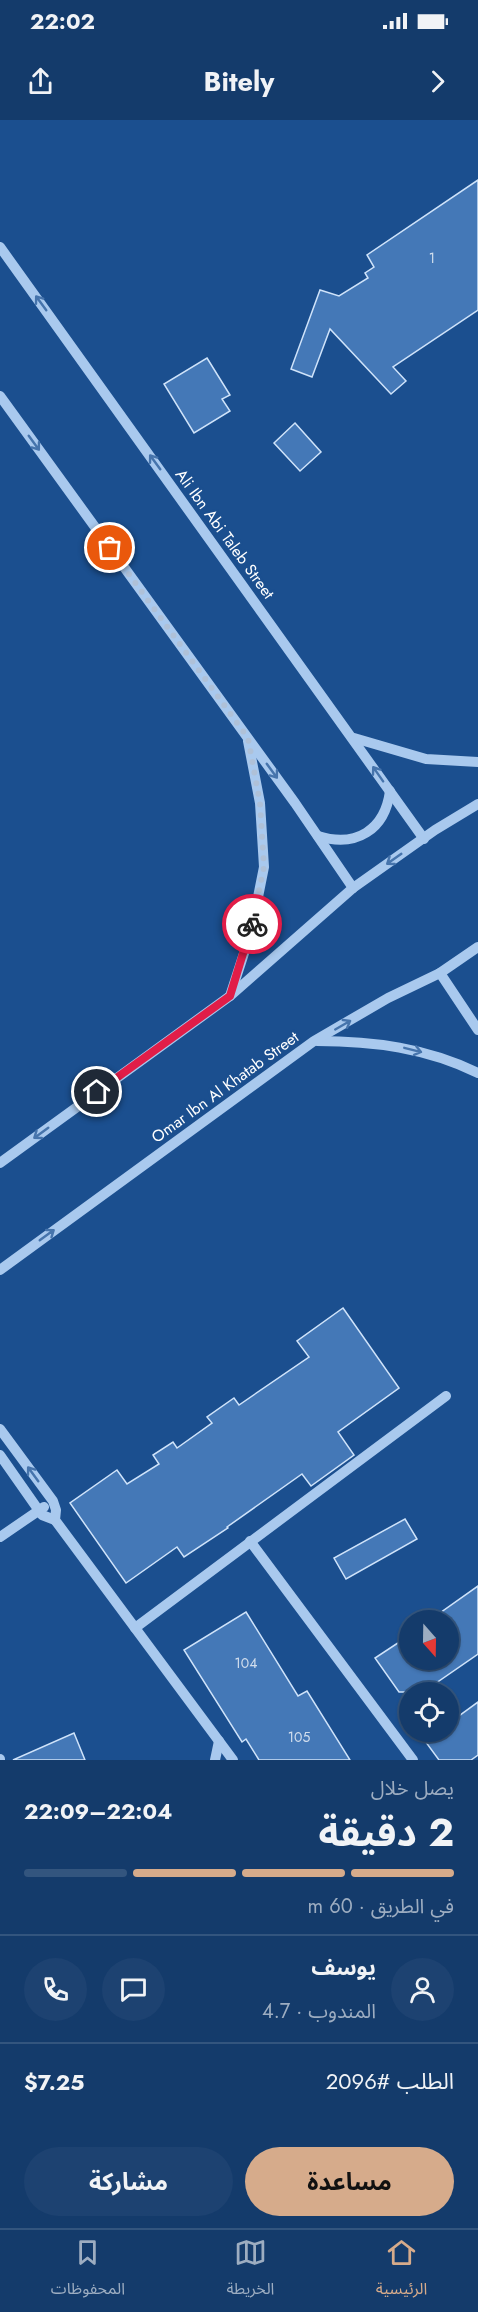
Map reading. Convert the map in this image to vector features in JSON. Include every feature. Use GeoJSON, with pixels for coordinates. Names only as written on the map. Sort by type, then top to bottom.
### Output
{"type":"FeatureCollection","features":[{"type":"Feature","properties":{"kind":"street","name":"Ali Ibn Abi Taleb Street"},"geometry":{"type":"LineString","coordinates":[[0,247],[354,738],[424,839]]}},
{"type":"Feature","properties":{"kind":"street"},"geometry":{"type":"LineString","coordinates":[[0,396],[248,738],[353,888]]}},
{"type":"Feature","properties":{"kind":"street"},"geometry":{"type":"LineString","coordinates":[[230,996],[250,932],[264,867],[260,803],[248,738]]}},
{"type":"Feature","properties":{"kind":"street"},"geometry":{"type":"LineString","coordinates":[[354,738],[426,759],[478,762]]}},
{"type":"Feature","properties":{"kind":"street"},"geometry":{"type":"LineString","coordinates":[[318,836],[343,841],[367,833],[384,815],[389,803],[390,790]]}},
{"type":"Feature","properties":{"kind":"street"},"geometry":{"type":"LineString","coordinates":[[0,1163],[230,996],[353,888],[478,804]]}},
{"type":"Feature","properties":{"kind":"street","name":"Omar Ibn Al Khatab Street"},"geometry":{"type":"LineString","coordinates":[[1,1270],[314,1041],[388,998],[440,974],[478,947]]}},
{"type":"Feature","properties":{"kind":"street"},"geometry":{"type":"LineString","coordinates":[[440,974],[478,1030]]}},
{"type":"Feature","properties":{"kind":"street"},"geometry":{"type":"LineString","coordinates":[[314,1041],[373,1043],[401,1047],[434,1055],[478,1073]]}},
{"type":"Feature","properties":{"kind":"street"},"geometry":{"type":"LineString","coordinates":[[135,1628],[446,1396]]}},
{"type":"Feature","properties":{"kind":"street"},"geometry":{"type":"LineString","coordinates":[[1,1431],[53,1501],[56,1510],[55,1520]]}},
{"type":"Feature","properties":{"kind":"street"},"geometry":{"type":"LineString","coordinates":[[0,1455],[39,1511],[46,1518],[55,1520],[233,1760]]}},
{"type":"Feature","properties":{"kind":"street"},"geometry":{"type":"LineString","coordinates":[[0,1537],[53,1501]]}},
{"type":"Feature","properties":{"kind":"street"},"geometry":{"type":"LineString","coordinates":[[250,1541],[413,1760]]}},
{"type":"Feature","properties":{"kind":"street"},"geometry":{"type":"LineString","coordinates":[[215,1760],[219,1741]]}},
{"type":"Feature","properties":{"kind":"building"},"geometry":{"type":"Polygon","coordinates":[[[478,180],[478,310],[393,367],[406,381],[391,394],[330,329],[312,377],[291,369],[320,290],[339,296],[368,278],[365,273],[374,267],[367,255],[478,180]]]}},
{"type":"Feature","properties":{"kind":"building"},"geometry":{"type":"Polygon","coordinates":[[[207,358],[230,395],[222,399],[230,411],[194,433],[164,384],[207,358]]]}},
{"type":"Feature","properties":{"kind":"building"},"geometry":{"type":"Polygon","coordinates":[[[295,423],[321,452],[300,471],[274,443],[295,423]]]}},
{"type":"Feature","properties":{"kind":"building"},"geometry":{"type":"Polygon","coordinates":[[[343,1308],[399,1388],[338,1432],[354,1455],[311,1486],[302,1474],[184,1557],[177,1547],[126,1583],[70,1503],[117,1470],[127,1484],[159,1464],[153,1455],[173,1442],[177,1448],[212,1423],[207,1417],[234,1398],[239,1405],[309,1357],[297,1341],[343,1308]]]}},
{"type":"Feature","properties":{"kind":"building"},"geometry":{"type":"Polygon","coordinates":[[[405,1519],[417,1539],[346,1579],[334,1558],[405,1519]]]}},
{"type":"Feature","properties":{"kind":"building"},"geometry":{"type":"Polygon","coordinates":[[[478,1586],[478,1654],[459,1667],[459,1610],[444,1610],[478,1586]]]}},
{"type":"Feature","properties":{"kind":"building"},"geometry":{"type":"Polygon","coordinates":[[[246,1612],[298,1696],[307,1691],[350,1760],[259,1760],[246,1739],[242,1742],[184,1650],[246,1612]]]}},
{"type":"Feature","properties":{"kind":"building"},"geometry":{"type":"Polygon","coordinates":[[[399,1642],[399,1670],[455,1670],[437,1682],[399,1682],[399,1692],[375,1658],[399,1642]]]}},
{"type":"Feature","properties":{"kind":"building"},"geometry":{"type":"Polygon","coordinates":[[[478,1702],[478,1755],[471,1760],[439,1760],[426,1742],[459,1742],[459,1716],[478,1702]]]}},
{"type":"Feature","properties":{"kind":"building"},"geometry":{"type":"Polygon","coordinates":[[[74,1733],[85,1760],[13,1760],[74,1733]]]}},
{"type":"Feature","properties":{"kind":"way so far"},"geometry":{"type":"LineString","coordinates":[[110,548],[248,738],[260,803],[264,867],[252,924]]}},
{"type":"Feature","properties":{"kind":"route"},"geometry":{"type":"LineString","coordinates":[[97,1092],[230,996],[252,924]]}}]}
